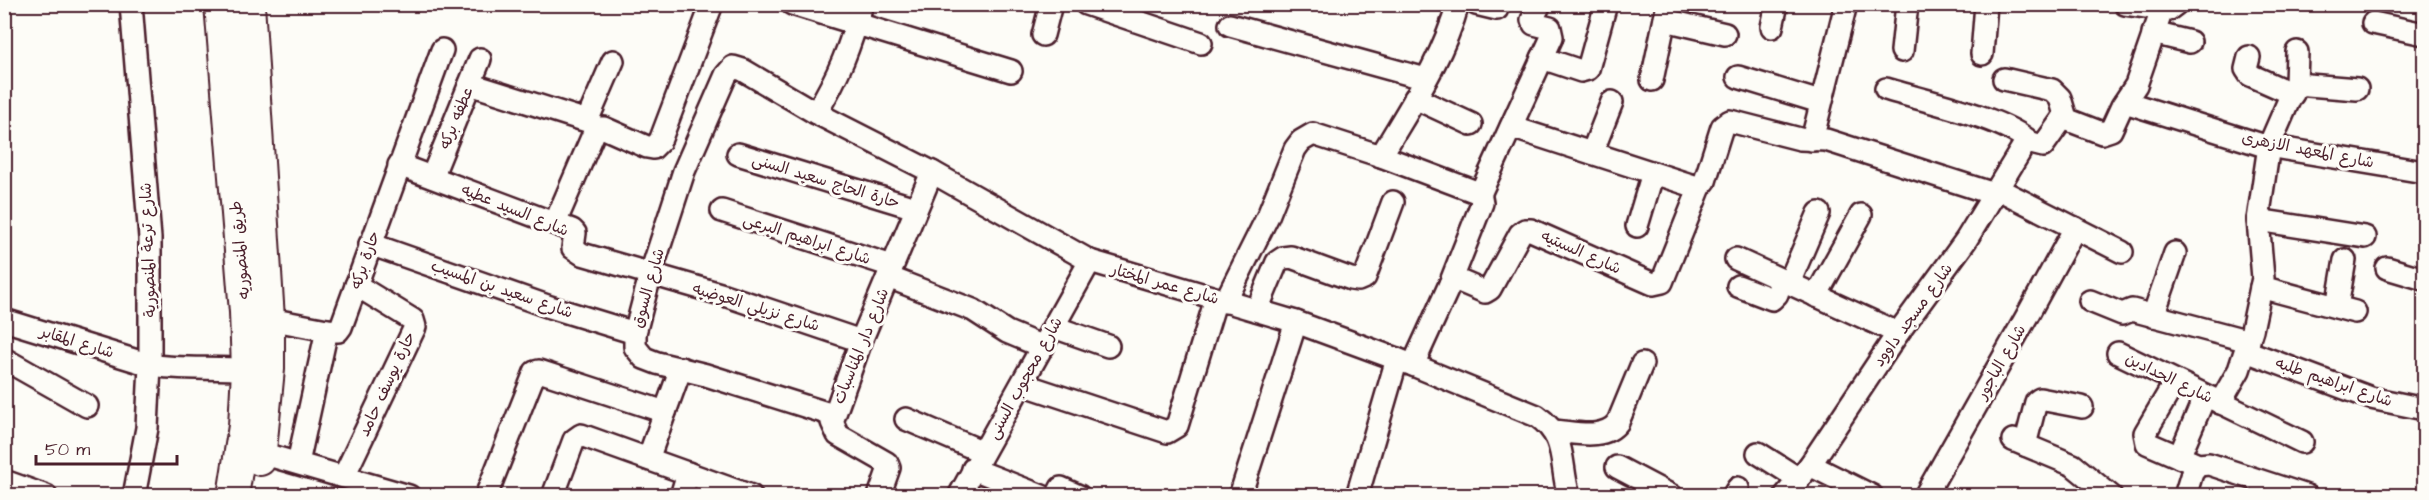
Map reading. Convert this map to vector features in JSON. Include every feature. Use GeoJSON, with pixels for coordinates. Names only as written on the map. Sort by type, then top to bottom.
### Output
{"type":"FeatureCollection","features":[{"type":"Feature","properties":{"kind":"main road","name":"طريق المنصوريه"},"geometry":{"type":"LineString","coordinates":[[220,4],[245,312],[247,370],[244,426],[233,495]]}},
{"type":"Feature","properties":{"kind":"main road","name":"طريق المنصوريه"},"geometry":{"type":"LineString","coordinates":[[249,4],[269,319],[268,378],[261,453],[254,495]]}},
{"type":"Feature","properties":{"kind":"street","name":"شارع ترعة المنصورية"},"geometry":{"type":"LineString","coordinates":[[131,4],[158,366],[134,495]]}},
{"type":"Feature","properties":{"kind":"street"},"geometry":{"type":"LineString","coordinates":[[555,223],[596,128],[604,128],[647,147],[653,148],[660,141],[712,4]]}},
{"type":"Feature","properties":{"kind":"street"},"geometry":{"type":"LineString","coordinates":[[792,4],[859,14],[1011,71]]}},
{"type":"Feature","properties":{"kind":"street"},"geometry":{"type":"LineString","coordinates":[[1043,35],[1050,4]]}},
{"type":"Feature","properties":{"kind":"street"},"geometry":{"type":"LineString","coordinates":[[1086,4],[1201,43]]}},
{"type":"Feature","properties":{"kind":"street"},"geometry":{"type":"LineString","coordinates":[[1381,156],[1439,52],[1458,4]]}},
{"type":"Feature","properties":{"kind":"street"},"geometry":{"type":"LineString","coordinates":[[1476,4],[1497,9]]}},
{"type":"Feature","properties":{"kind":"street"},"geometry":{"type":"LineString","coordinates":[[1357,495],[1405,362],[1450,284],[1482,203],[1480,192],[1552,33],[1550,28],[1536,25],[1532,21],[1540,4]]}},
{"type":"Feature","properties":{"kind":"street"},"geometry":{"type":"LineString","coordinates":[[1542,58],[1581,71],[1588,69],[1606,4]]}},
{"type":"Feature","properties":{"kind":"street"},"geometry":{"type":"LineString","coordinates":[[1772,27],[1777,4]]}},
{"type":"Feature","properties":{"kind":"street"},"geometry":{"type":"LineString","coordinates":[[1812,140],[1846,4]]}},
{"type":"Feature","properties":{"kind":"street"},"geometry":{"type":"LineString","coordinates":[[1902,51],[1907,4]]}},
{"type":"Feature","properties":{"kind":"street"},"geometry":{"type":"LineString","coordinates":[[1982,54],[1986,4]]}},
{"type":"Feature","properties":{"kind":"street"},"geometry":{"type":"LineString","coordinates":[[2004,79],[2052,90],[2060,98],[2066,117],[2106,133],[2113,127],[2136,85],[2153,33],[2169,7],[2125,4]]}},
{"type":"Feature","properties":{"kind":"street"},"geometry":{"type":"LineString","coordinates":[[1652,80],[1667,12],[1725,34]]}},
{"type":"Feature","properties":{"kind":"street"},"geometry":{"type":"LineString","coordinates":[[816,113],[843,64],[859,14]]}},
{"type":"Feature","properties":{"kind":"street"},"geometry":{"type":"LineString","coordinates":[[2373,23],[2424,34]]}},
{"type":"Feature","properties":{"kind":"street"},"geometry":{"type":"LineString","coordinates":[[1230,25],[1425,79]]}},
{"type":"Feature","properties":{"kind":"street"},"geometry":{"type":"LineString","coordinates":[[2153,33],[2190,42]]}},
{"type":"Feature","properties":{"kind":"street","name":"حارة بركه"},"geometry":{"type":"LineString","coordinates":[[327,330],[338,331],[341,327],[442,50]]}},
{"type":"Feature","properties":{"kind":"street"},"geometry":{"type":"LineString","coordinates":[[2295,89],[2297,52]]}},
{"type":"Feature","properties":{"kind":"street"},"geometry":{"type":"LineString","coordinates":[[2249,57],[2246,69],[2250,75],[2295,89],[2357,89]]}},
{"type":"Feature","properties":{"kind":"street","name":"عطفه بركه"},"geometry":{"type":"LineString","coordinates":[[432,177],[480,59]]}},
{"type":"Feature","properties":{"kind":"street"},"geometry":{"type":"LineString","coordinates":[[470,84],[587,121],[613,61]]}},
{"type":"Feature","properties":{"kind":"street","name":"شارع عمر المختار"},"geometry":{"type":"LineString","coordinates":[[733,67],[743,70],[816,113],[932,172],[1090,261],[1296,322],[1405,362],[1537,416],[1553,431]]}},
{"type":"Feature","properties":{"kind":"street","name":"شارع السوق"},"geometry":{"type":"LineString","coordinates":[[733,67],[726,75],[684,171],[650,276],[635,333],[635,347],[644,358],[657,363],[681,368],[833,415]]}},
{"type":"Feature","properties":{"kind":"street"},"geometry":{"type":"LineString","coordinates":[[1738,77],[1820,102]]}},
{"type":"Feature","properties":{"kind":"street"},"geometry":{"type":"LineString","coordinates":[[1886,89],[2008,127],[2037,144]]}},
{"type":"Feature","properties":{"kind":"street","name":"شارع الحدادين"},"geometry":{"type":"LineString","coordinates":[[2213,399],[2239,370],[2247,346],[2263,278],[2258,220],[2269,146],[2295,89]]}},
{"type":"Feature","properties":{"kind":"street"},"geometry":{"type":"LineString","coordinates":[[1415,98],[1470,124]]}},
{"type":"Feature","properties":{"kind":"street"},"geometry":{"type":"LineString","coordinates":[[1592,153],[1612,102]]}},
{"type":"Feature","properties":{"kind":"street","name":"شارع المعهد الازهرى"},"geometry":{"type":"LineString","coordinates":[[2125,102],[2269,146],[2424,172]]}},
{"type":"Feature","properties":{"kind":"street","name":"شارع مسجد داوود"},"geometry":{"type":"LineString","coordinates":[[1798,480],[1898,333],[1966,240],[2023,147],[2037,144],[2066,117]]}},
{"type":"Feature","properties":{"kind":"street"},"geometry":{"type":"LineString","coordinates":[[1511,127],[1700,187],[1706,181],[1722,127],[1730,120],[1800,139],[1826,140],[1996,191],[2122,252]]}},
{"type":"Feature","properties":{"kind":"street"},"geometry":{"type":"LineString","coordinates":[[1022,384],[1167,432],[1177,426],[1221,300],[1268,216],[1295,149],[1301,141],[1313,134],[1480,192]]}},
{"type":"Feature","properties":{"kind":"street","name":"حارة الحاج سعيد السنى"},"geometry":{"type":"LineString","coordinates":[[738,154],[915,208]]}},
{"type":"Feature","properties":{"kind":"street","name":"شارع السيد عطيه"},"geometry":{"type":"LineString","coordinates":[[399,165],[555,223],[573,231],[573,248],[582,254],[650,276]]}},
{"type":"Feature","properties":{"kind":"street","name":"شارع دار المناسبات"},"geometry":{"type":"LineString","coordinates":[[879,495],[889,468],[887,463],[838,435],[832,422],[833,415],[915,208],[932,172]]}},
{"type":"Feature","properties":{"kind":"street"},"geometry":{"type":"LineString","coordinates":[[1637,226],[1653,173]]}},
{"type":"Feature","properties":{"kind":"street","name":"شارع السبتيه"},"geometry":{"type":"LineString","coordinates":[[1450,284],[1457,280],[1485,292],[1490,289],[1520,234],[1528,230],[1658,284],[1664,280],[1700,187]]}},
{"type":"Feature","properties":{"kind":"street"},"geometry":{"type":"LineString","coordinates":[[1257,310],[1277,262],[1283,258],[1291,257],[1351,279],[1358,280],[1365,277],[1393,202]]}},
{"type":"Feature","properties":{"kind":"street","name":"شارع ابراهيم البرعى"},"geometry":{"type":"LineString","coordinates":[[722,211],[890,271],[973,310],[1007,332],[1043,348]]}},
{"type":"Feature","properties":{"kind":"street"},"geometry":{"type":"LineString","coordinates":[[1738,286],[1772,299],[1786,282],[1819,213]]}},
{"type":"Feature","properties":{"kind":"street"},"geometry":{"type":"LineString","coordinates":[[1816,296],[1861,215]]}},
{"type":"Feature","properties":{"kind":"street"},"geometry":{"type":"LineString","coordinates":[[2258,220],[2364,237]]}},
{"type":"Feature","properties":{"kind":"street","name":"شارع الباجور"},"geometry":{"type":"LineString","coordinates":[[1925,495],[2075,228]]}},
{"type":"Feature","properties":{"kind":"street","name":"شارع سعيد بن المسيب"},"geometry":{"type":"LineString","coordinates":[[370,244],[550,307],[635,333]]}},
{"type":"Feature","properties":{"kind":"street"},"geometry":{"type":"LineString","coordinates":[[2153,316],[2175,252]]}},
{"type":"Feature","properties":{"kind":"street"},"geometry":{"type":"LineString","coordinates":[[1736,259],[1898,333]]}},
{"type":"Feature","properties":{"kind":"street"},"geometry":{"type":"LineString","coordinates":[[2261,287],[2346,309],[2345,260]]}},
{"type":"Feature","properties":{"kind":"street","name":"شارع محجوب السنى"},"geometry":{"type":"LineString","coordinates":[[959,495],[1090,261]]}},
{"type":"Feature","properties":{"kind":"street"},"geometry":{"type":"LineString","coordinates":[[2387,268],[2424,279]]}},
{"type":"Feature","properties":{"kind":"street","name":"شارع نزيلي العوضيه"},"geometry":{"type":"LineString","coordinates":[[650,276],[724,296],[861,341]]}},
{"type":"Feature","properties":{"kind":"street","name":"حارة يوسف حامد"},"geometry":{"type":"LineString","coordinates":[[344,476],[415,327],[413,320],[356,285]]}},
{"type":"Feature","properties":{"kind":"street","name":"شارع ابراهيم طلبه"},"geometry":{"type":"LineString","coordinates":[[2090,302],[2122,314],[2132,310],[2247,346],[2371,399],[2424,409]]}},
{"type":"Feature","properties":{"kind":"street"},"geometry":{"type":"LineString","coordinates":[[269,319],[327,330],[298,463]]}},
{"type":"Feature","properties":{"kind":"street","name":"شارع المقابر"},"geometry":{"type":"LineString","coordinates":[[4,320],[158,366],[247,370]]}},
{"type":"Feature","properties":{"kind":"street"},"geometry":{"type":"LineString","coordinates":[[1240,495],[1296,322]]}},
{"type":"Feature","properties":{"kind":"street"},"geometry":{"type":"LineString","coordinates":[[1054,327],[1108,346]]}},
{"type":"Feature","properties":{"kind":"street","name":"شارع الحدادين"},"geometry":{"type":"LineString","coordinates":[[2118,353],[2302,442]]}},
{"type":"Feature","properties":{"kind":"street"},"geometry":{"type":"LineString","coordinates":[[4,359],[87,406]]}},
{"type":"Feature","properties":{"kind":"street"},"geometry":{"type":"LineString","coordinates":[[1553,431],[1595,434],[1612,430],[1618,422],[1642,364]]}},
{"type":"Feature","properties":{"kind":"street"},"geometry":{"type":"LineString","coordinates":[[648,459],[681,368]]}},
{"type":"Feature","properties":{"kind":"street"},"geometry":{"type":"LineString","coordinates":[[486,495],[535,372],[539,371],[664,412]]}},
{"type":"Feature","properties":{"kind":"street"},"geometry":{"type":"LineString","coordinates":[[2175,382],[2145,433],[2145,438],[2150,444],[2189,461],[2209,464],[2307,495]]}},
{"type":"Feature","properties":{"kind":"street"},"geometry":{"type":"LineString","coordinates":[[2082,407],[2040,399],[2036,402],[2019,442],[2073,465],[2111,495]]}},
{"type":"Feature","properties":{"kind":"street"},"geometry":{"type":"LineString","coordinates":[[2185,495],[2192,473],[2189,461],[2213,399]]}},
{"type":"Feature","properties":{"kind":"street"},"geometry":{"type":"LineString","coordinates":[[906,418],[1042,495]]}},
{"type":"Feature","properties":{"kind":"street"},"geometry":{"type":"LineString","coordinates":[[1553,431],[1560,444],[1563,476],[1569,495]]}},
{"type":"Feature","properties":{"kind":"street"},"geometry":{"type":"LineString","coordinates":[[553,495],[574,440],[578,436],[751,495]]}},
{"type":"Feature","properties":{"kind":"street"},"geometry":{"type":"LineString","coordinates":[[261,453],[409,495]]}},
{"type":"Feature","properties":{"kind":"street"},"geometry":{"type":"LineString","coordinates":[[1758,453],[1798,480],[1872,495]]}},
{"type":"Feature","properties":{"kind":"street"},"geometry":{"type":"LineString","coordinates":[[1617,467],[1672,495]]}},
{"type":"Feature","properties":{"kind":"street"},"geometry":{"type":"LineString","coordinates":[[681,495],[688,473]]}},
{"type":"Feature","properties":{"kind":"street"},"geometry":{"type":"LineString","coordinates":[[4,481],[46,495]]}},
{"type":"Feature","properties":{"kind":"street"},"geometry":{"type":"LineString","coordinates":[[1057,495],[1060,488],[1079,495]]}}]}
